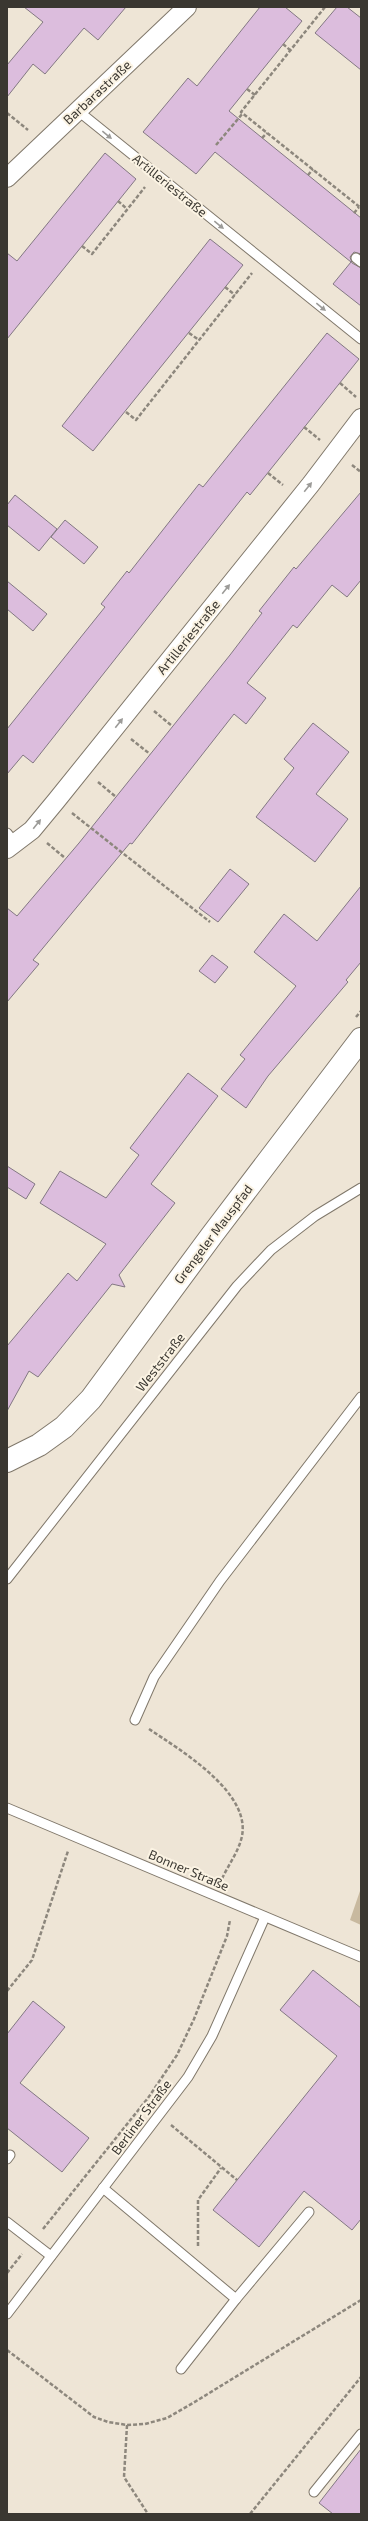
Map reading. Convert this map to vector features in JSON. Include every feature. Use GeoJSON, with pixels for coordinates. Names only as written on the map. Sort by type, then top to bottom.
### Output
{"type":"FeatureCollection","features":[{"type":"Feature","properties":{"kind":"main road","name":"Grengeler Mauspfad"},"geometry":{"type":"LineString","coordinates":[[7,1461],[39,1445],[64,1427],[91,1399],[212,1235],[361,1039]]}},
{"type":"Feature","properties":{"kind":"street","name":"Barbarastraße"},"geometry":{"type":"LineString","coordinates":[[7,178],[77,110],[188,7]]}},
{"type":"Feature","properties":{"kind":"street","name":"Artilleriestraße"},"geometry":{"type":"LineString","coordinates":[[10,841],[32,830],[311,484],[361,418]]}},
{"type":"Feature","properties":{"kind":"lane","name":"Artilleriestraße"},"geometry":{"type":"LineString","coordinates":[[77,110],[361,339]]}},
{"type":"Feature","properties":{"kind":"lane","name":"Weststraße"},"geometry":{"type":"LineString","coordinates":[[7,1579],[237,1286],[271,1250],[315,1216],[361,1188]]}},
{"type":"Feature","properties":{"kind":"lane"},"geometry":{"type":"LineString","coordinates":[[135,1720],[154,1677],[220,1581],[361,1397]]}},
{"type":"Feature","properties":{"kind":"lane","name":"Bonner Straße"},"geometry":{"type":"LineString","coordinates":[[7,1808],[361,1957]]}},
{"type":"Feature","properties":{"kind":"lane","name":"Berliner Straße"},"geometry":{"type":"LineString","coordinates":[[7,2314],[188,2077],[212,2036],[265,1917]]}},
{"type":"Feature","properties":{"kind":"lane"},"geometry":{"type":"LineString","coordinates":[[103,2188],[236,2299]]}},
{"type":"Feature","properties":{"kind":"lane"},"geometry":{"type":"LineString","coordinates":[[181,2369],[236,2299],[310,2212]]}},
{"type":"Feature","properties":{"kind":"lane"},"geometry":{"type":"LineString","coordinates":[[7,2222],[51,2256]]}},
{"type":"Feature","properties":{"kind":"lane"},"geometry":{"type":"LineString","coordinates":[[314,2492],[361,2434]]}},
{"type":"Feature","properties":{"kind":"path"},"geometry":{"type":"LineString","coordinates":[[216,145],[243,113],[241,112],[325,7]]}},
{"type":"Feature","properties":{"kind":"path"},"geometry":{"type":"LineString","coordinates":[[283,44],[290,50]]}},
{"type":"Feature","properties":{"kind":"path"},"geometry":{"type":"LineString","coordinates":[[247,89],[255,95]]}},
{"type":"Feature","properties":{"kind":"path"},"geometry":{"type":"LineString","coordinates":[[7,113],[44,142]]}},
{"type":"Feature","properties":{"kind":"path"},"geometry":{"type":"LineString","coordinates":[[243,113],[360,208],[354,213]]}},
{"type":"Feature","properties":{"kind":"path"},"geometry":{"type":"LineString","coordinates":[[262,138],[267,133]]}},
{"type":"Feature","properties":{"kind":"path"},"geometry":{"type":"LineString","coordinates":[[308,175],[313,169]]}},
{"type":"Feature","properties":{"kind":"path"},"geometry":{"type":"LineString","coordinates":[[82,246],[92,254],[155,174]]}},
{"type":"Feature","properties":{"kind":"path"},"geometry":{"type":"LineString","coordinates":[[118,201],[127,209]]}},
{"type":"Feature","properties":{"kind":"path"},"geometry":{"type":"LineString","coordinates":[[126,412],[136,420],[262,260]]}},
{"type":"Feature","properties":{"kind":"path"},"geometry":{"type":"LineString","coordinates":[[225,287],[235,295]]}},
{"type":"Feature","properties":{"kind":"path"},"geometry":{"type":"LineString","coordinates":[[189,333],[199,340]]}},
{"type":"Feature","properties":{"kind":"path"},"geometry":{"type":"LineString","coordinates":[[340,383],[361,400]]}},
{"type":"Feature","properties":{"kind":"path"},"geometry":{"type":"LineString","coordinates":[[56,801],[210,922]]}},
{"type":"Feature","properties":{"kind":"path"},"geometry":{"type":"LineString","coordinates":[[135,1720],[209,1770],[234,1800],[241,1817],[242,1839],[221,1880]]}},
{"type":"Feature","properties":{"kind":"path"},"geometry":{"type":"LineString","coordinates":[[7,1991],[32,1960],[73,1835]]}},
{"type":"Feature","properties":{"kind":"path"},"geometry":{"type":"LineString","coordinates":[[7,2273],[148,2098],[178,2055],[227,1936],[230,1920],[225,1916]]}},
{"type":"Feature","properties":{"kind":"path"},"geometry":{"type":"LineString","coordinates":[[160,2115],[237,2180]]}},
{"type":"Feature","properties":{"kind":"path"},"geometry":{"type":"LineString","coordinates":[[198,2268],[198,2200],[221,2168]]}},
{"type":"Feature","properties":{"kind":"path"},"geometry":{"type":"LineString","coordinates":[[250,2514],[361,2377]]}},
{"type":"Feature","properties":{"kind":"path"},"geometry":{"type":"LineString","coordinates":[[127,2425],[124,2477],[148,2514]]}},
{"type":"Feature","properties":{"kind":"shaded area"},"geometry":{"type":"Polygon","coordinates":[[[361,1888],[361,1925],[350,1920],[361,1888]]]}},
{"type":"Feature","properties":{"kind":"building"},"geometry":{"type":"Polygon","coordinates":[[[24,7],[126,7],[98,40],[84,28],[45,74],[33,64],[7,97],[7,65],[43,22],[24,7]]]}},
{"type":"Feature","properties":{"kind":"building"},"geometry":{"type":"Polygon","coordinates":[[[260,7],[285,7],[302,21],[229,111],[361,218],[361,254],[354,252],[350,257],[352,263],[361,268],[361,306],[333,284],[351,262],[215,152],[196,174],[143,132],[188,78],[197,86],[260,7]]]}},
{"type":"Feature","properties":{"kind":"building"},"geometry":{"type":"Polygon","coordinates":[[[337,7],[347,7],[361,18],[361,70],[315,33],[337,7]]]}},
{"type":"Feature","properties":{"kind":"building"},"geometry":{"type":"Polygon","coordinates":[[[105,153],[136,179],[7,339],[7,253],[17,261],[105,153]]]}},
{"type":"Feature","properties":{"kind":"building"},"geometry":{"type":"Polygon","coordinates":[[[210,239],[243,265],[93,451],[62,426],[210,239]]]}},
{"type":"Feature","properties":{"kind":"building"},"geometry":{"type":"Polygon","coordinates":[[[327,333],[359,359],[250,495],[247,492],[33,763],[23,755],[7,774],[7,729],[105,607],[101,604],[127,571],[129,573],[199,484],[203,487],[327,333]]]}},
{"type":"Feature","properties":{"kind":"building"},"geometry":{"type":"Polygon","coordinates":[[[361,492],[361,580],[347,597],[332,585],[297,628],[293,625],[247,683],[266,698],[246,724],[234,714],[132,844],[130,843],[33,960],[39,964],[7,1002],[7,908],[17,916],[79,843],[230,655],[262,613],[259,611],[294,567],[296,569],[361,492]]]}},
{"type":"Feature","properties":{"kind":"building"},"geometry":{"type":"Polygon","coordinates":[[[15,495],[57,529],[39,551],[7,525],[7,505],[15,495]]]}},
{"type":"Feature","properties":{"kind":"building"},"geometry":{"type":"Polygon","coordinates":[[[65,520],[98,547],[84,564],[51,537],[65,520]]]}},
{"type":"Feature","properties":{"kind":"building"},"geometry":{"type":"Polygon","coordinates":[[[7,581],[47,614],[33,631],[7,609],[7,581]]]}},
{"type":"Feature","properties":{"kind":"building"},"geometry":{"type":"Polygon","coordinates":[[[313,723],[349,752],[316,794],[348,819],[315,862],[256,817],[294,768],[284,759],[313,723]]]}},
{"type":"Feature","properties":{"kind":"building"},"geometry":{"type":"Polygon","coordinates":[[[230,869],[249,884],[218,922],[199,908],[230,869]]]}},
{"type":"Feature","properties":{"kind":"building"},"geometry":{"type":"Polygon","coordinates":[[[361,886],[361,962],[346,980],[348,982],[268,1076],[246,1108],[221,1089],[245,1059],[240,1055],[296,986],[254,952],[284,914],[317,941],[361,886]]]}},
{"type":"Feature","properties":{"kind":"building"},"geometry":{"type":"Polygon","coordinates":[[[212,955],[228,967],[215,983],[199,971],[212,955]]]}},
{"type":"Feature","properties":{"kind":"building"},"geometry":{"type":"Polygon","coordinates":[[[188,1073],[218,1096],[151,1184],[175,1203],[119,1275],[125,1287],[112,1284],[38,1377],[29,1371],[7,1411],[7,1346],[68,1273],[77,1281],[106,1244],[40,1203],[60,1171],[106,1198],[139,1155],[130,1148],[188,1073]]]}},
{"type":"Feature","properties":{"kind":"building"},"geometry":{"type":"Polygon","coordinates":[[[7,1166],[35,1184],[26,1199],[7,1187],[7,1166]]]}},
{"type":"Feature","properties":{"kind":"building"},"geometry":{"type":"Polygon","coordinates":[[[313,1970],[361,2008],[361,2219],[352,2230],[304,2191],[259,2247],[213,2210],[337,2056],[280,2010],[313,1970]]]}},
{"type":"Feature","properties":{"kind":"building"},"geometry":{"type":"Polygon","coordinates":[[[33,2001],[65,2027],[20,2083],[89,2138],[62,2172],[7,2128],[7,2034],[33,2001]]]}},
{"type":"Feature","properties":{"kind":"building"},"geometry":{"type":"Polygon","coordinates":[[[361,2449],[361,2514],[333,2514],[319,2503],[361,2449]]]}}]}
